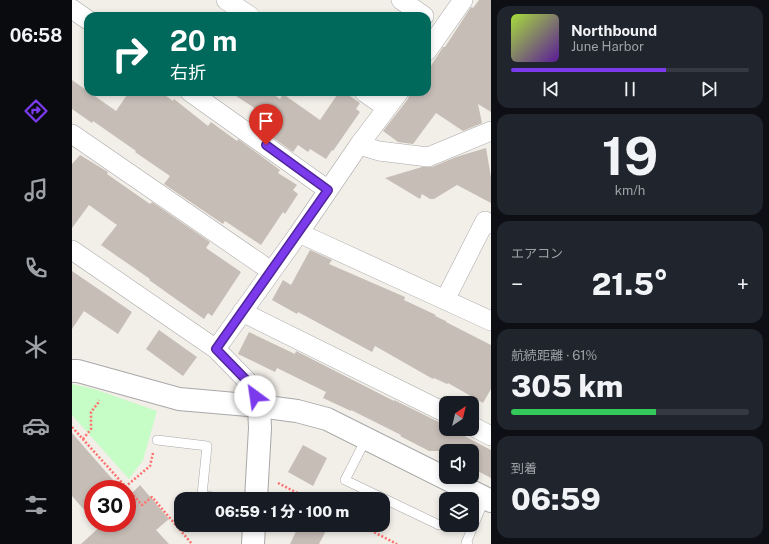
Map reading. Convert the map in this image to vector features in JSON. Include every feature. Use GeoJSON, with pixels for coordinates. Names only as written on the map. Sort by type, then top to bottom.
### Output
{"type":"FeatureCollection","features":[{"type":"Feature","properties":{"kind":"street"},"geometry":{"type":"LineString","coordinates":[[226,0],[244,12]]}},
{"type":"Feature","properties":{"kind":"street"},"geometry":{"type":"LineString","coordinates":[[401,0],[418,12]]}},
{"type":"Feature","properties":{"kind":"street"},"geometry":{"type":"LineString","coordinates":[[431,45],[463,0]]}},
{"type":"Feature","properties":{"kind":"street"},"geometry":{"type":"LineString","coordinates":[[72,9],[84,17]]}},
{"type":"Feature","properties":{"kind":"street"},"geometry":{"type":"LineString","coordinates":[[431,21],[442,29]]}},
{"type":"Feature","properties":{"kind":"street"},"geometry":{"type":"LineString","coordinates":[[196,96],[328,190]]}},
{"type":"Feature","properties":{"kind":"street"},"geometry":{"type":"LineString","coordinates":[[370,96],[388,108]]}},
{"type":"Feature","properties":{"kind":"street"},"geometry":{"type":"LineString","coordinates":[[216,349],[359,146],[396,96]]}},
{"type":"Feature","properties":{"kind":"street"},"geometry":{"type":"LineString","coordinates":[[359,146],[379,151],[428,157],[491,131]]}},
{"type":"Feature","properties":{"kind":"street"},"geometry":{"type":"LineString","coordinates":[[72,134],[271,271]]}},
{"type":"Feature","properties":{"kind":"street"},"geometry":{"type":"LineString","coordinates":[[445,300],[485,220],[491,224]]}},
{"type":"Feature","properties":{"kind":"street"},"geometry":{"type":"LineString","coordinates":[[299,232],[491,321]]}},
{"type":"Feature","properties":{"kind":"street"},"geometry":{"type":"LineString","coordinates":[[72,250],[216,349],[252,386],[258,406],[260,428],[257,492]]}},
{"type":"Feature","properties":{"kind":"street"},"geometry":{"type":"LineString","coordinates":[[242,312],[439,410]]}},
{"type":"Feature","properties":{"kind":"street"},"geometry":{"type":"LineString","coordinates":[[72,371],[78,371],[179,399],[297,411],[327,419],[488,500]]}},
{"type":"Feature","properties":{"kind":"street"},"geometry":{"type":"LineString","coordinates":[[479,430],[491,436]]}},
{"type":"Feature","properties":{"kind":"street"},"geometry":{"type":"LineString","coordinates":[[253,544],[254,532]]}},
{"type":"Feature","properties":{"kind":"lane"},"geometry":{"type":"LineString","coordinates":[[366,439],[345,480],[439,525]]}},
{"type":"Feature","properties":{"kind":"lane"},"geometry":{"type":"LineString","coordinates":[[157,440],[207,446],[202,492]]}},
{"type":"Feature","properties":{"kind":"lane"},"geometry":{"type":"LineString","coordinates":[[468,544],[466,543],[488,500]]}},
{"type":"Feature","properties":{"kind":"path"},"geometry":{"type":"LineString","coordinates":[[83,440],[91,429],[91,412],[98,403],[104,378]]}},
{"type":"Feature","properties":{"kind":"path"},"geometry":{"type":"LineString","coordinates":[[72,427],[119,480]]}},
{"type":"Feature","properties":{"kind":"path"},"geometry":{"type":"LineString","coordinates":[[133,480],[150,466],[154,450]]}},
{"type":"Feature","properties":{"kind":"path"},"geometry":{"type":"LineString","coordinates":[[258,473],[295,492]]}},
{"type":"Feature","properties":{"kind":"path"},"geometry":{"type":"LineString","coordinates":[[136,499],[142,505],[152,497],[192,544]]}},
{"type":"Feature","properties":{"kind":"path"},"geometry":{"type":"LineString","coordinates":[[374,532],[397,544]]}},
{"type":"Feature","properties":{"kind":"green space"},"geometry":{"type":"Polygon","coordinates":[[[72,384],[94,389],[157,411],[143,460],[129,479],[72,415],[72,384]]]}},
{"type":"Feature","properties":{"kind":"building"},"geometry":{"type":"Polygon","coordinates":[[[479,0],[491,0],[491,112],[478,104],[482,123],[463,131],[436,113],[413,144],[398,142],[383,131],[409,96],[431,96],[431,66],[471,7],[473,8],[479,0]]]}},
{"type":"Feature","properties":{"kind":"building"},"geometry":{"type":"Polygon","coordinates":[[[72,80],[84,88],[84,96],[95,96],[116,111],[126,96],[166,96],[173,101],[174,99],[208,126],[211,122],[237,141],[238,139],[280,170],[278,173],[297,185],[293,190],[298,194],[285,214],[283,212],[261,245],[225,221],[223,224],[164,184],[170,176],[93,121],[92,123],[72,109],[72,80]]]}},
{"type":"Feature","properties":{"kind":"building"},"geometry":{"type":"Polygon","coordinates":[[[236,96],[276,96],[280,99],[282,96],[286,96],[320,120],[336,96],[350,96],[360,103],[356,109],[360,112],[326,159],[310,149],[308,152],[298,145],[293,152],[251,122],[259,111],[236,96]]]}},
{"type":"Feature","properties":{"kind":"building"},"geometry":{"type":"Polygon","coordinates":[[[486,148],[491,177],[491,203],[457,185],[434,199],[430,199],[422,194],[420,199],[385,178],[422,167],[432,167],[456,157],[486,148]]]}},
{"type":"Feature","properties":{"kind":"building"},"geometry":{"type":"Polygon","coordinates":[[[80,155],[108,172],[107,174],[150,204],[152,202],[210,242],[206,248],[241,272],[212,316],[208,313],[204,319],[101,245],[117,225],[89,205],[72,228],[72,164],[80,155]]]}},
{"type":"Feature","properties":{"kind":"building"},"geometry":{"type":"Polygon","coordinates":[[[310,250],[332,260],[329,264],[405,297],[404,300],[436,315],[435,316],[491,345],[491,389],[483,403],[479,401],[479,396],[471,396],[448,383],[447,384],[434,378],[433,379],[375,346],[372,352],[298,312],[297,314],[272,300],[283,280],[291,285],[310,250]]]}},
{"type":"Feature","properties":{"kind":"building"},"geometry":{"type":"Polygon","coordinates":[[[72,271],[132,312],[118,334],[84,311],[72,329],[72,271]]]}},
{"type":"Feature","properties":{"kind":"building"},"geometry":{"type":"Polygon","coordinates":[[[159,330],[197,357],[183,376],[146,349],[159,330]]]}},
{"type":"Feature","properties":{"kind":"building"},"geometry":{"type":"Polygon","coordinates":[[[249,332],[295,354],[296,351],[439,422],[439,436],[464,436],[491,450],[491,478],[479,472],[479,444],[439,444],[439,451],[429,451],[351,410],[323,398],[326,392],[277,368],[275,372],[238,354],[249,332]]]}},
{"type":"Feature","properties":{"kind":"building"},"geometry":{"type":"Polygon","coordinates":[[[72,433],[113,480],[84,480],[84,510],[72,496],[72,433]]]}},
{"type":"Feature","properties":{"kind":"building"},"geometry":{"type":"Polygon","coordinates":[[[303,445],[327,458],[313,486],[288,472],[303,445]]]}},
{"type":"Feature","properties":{"kind":"building"},"geometry":{"type":"Polygon","coordinates":[[[140,485],[169,519],[156,530],[169,544],[81,544],[94,532],[136,532],[136,489],[140,485]]]}},
{"type":"Feature","properties":{"kind":"building"},"geometry":{"type":"Polygon","coordinates":[[[296,532],[325,532],[319,544],[290,544],[296,532]]]}},
{"type":"Feature","properties":{"kind":"route"},"geometry":{"type":"LineString","coordinates":[[255,396],[252,386],[216,349],[328,190],[266,145]]}}]}
